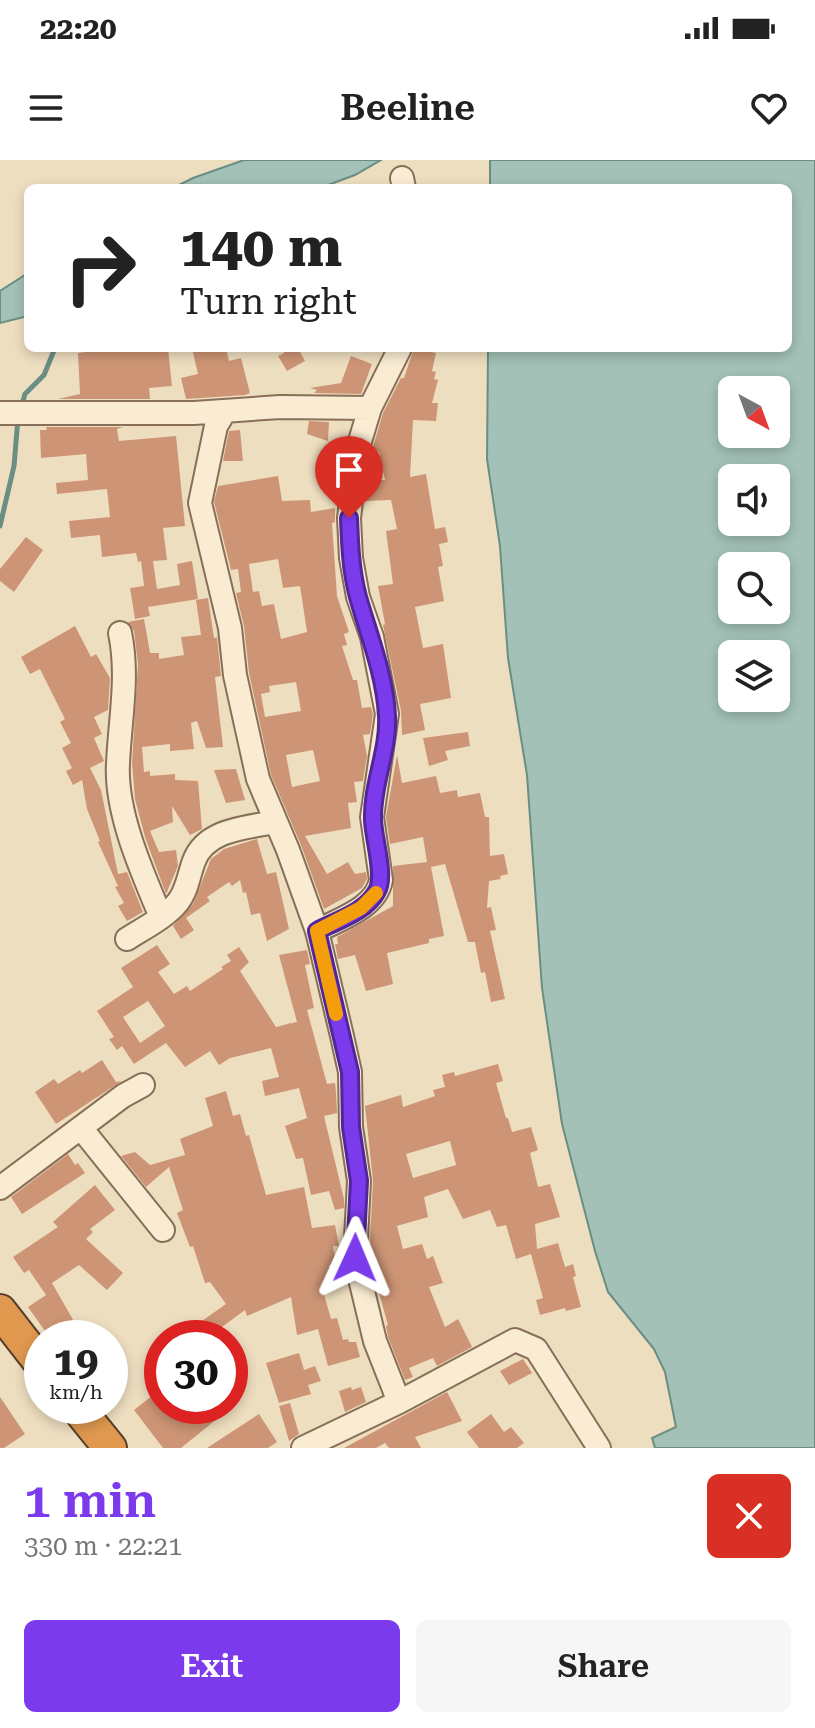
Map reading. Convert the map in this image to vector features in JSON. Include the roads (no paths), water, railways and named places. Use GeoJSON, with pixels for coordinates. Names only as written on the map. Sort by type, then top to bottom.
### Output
{"type":"FeatureCollection","features":[{"type":"Feature","properties":{"kind":"highway"},"geometry":{"type":"LineString","coordinates":[[0,1311],[24,1342]]}},
{"type":"Feature","properties":{"kind":"highway"},"geometry":{"type":"LineString","coordinates":[[91,1424],[110,1448]]}},
{"type":"Feature","properties":{"kind":"street"},"geometry":{"type":"LineString","coordinates":[[317,931],[368,903],[381,880],[373,832],[373,802],[387,714],[372,637],[358,597],[349,518],[357,451],[370,408],[398,352]]}},
{"type":"Feature","properties":{"kind":"street"},"geometry":{"type":"LineString","coordinates":[[0,413],[370,408]]}},
{"type":"Feature","properties":{"kind":"street"},"geometry":{"type":"LineString","coordinates":[[225,411],[216,426],[200,503],[230,628],[235,675],[258,779],[317,931],[350,1072],[351,1127],[359,1181],[355,1258],[375,1341],[399,1402]]}},
{"type":"Feature","properties":{"kind":"street"},"geometry":{"type":"LineString","coordinates":[[120,633],[125,653],[125,672],[117,764],[119,790],[142,874],[161,917]]}},
{"type":"Feature","properties":{"kind":"street"},"geometry":{"type":"LineString","coordinates":[[127,939],[161,917],[180,899],[195,856],[209,840],[237,829],[274,822]]}},
{"type":"Feature","properties":{"kind":"street"},"geometry":{"type":"LineString","coordinates":[[0,1188],[123,1096],[143,1085]]}},
{"type":"Feature","properties":{"kind":"street"},"geometry":{"type":"LineString","coordinates":[[81,1128],[163,1230]]}},
{"type":"Feature","properties":{"kind":"street"},"geometry":{"type":"LineString","coordinates":[[303,1448],[399,1402],[515,1340],[536,1349],[544,1359],[599,1448]]}},
{"type":"Feature","properties":{"kind":"water"},"geometry":{"type":"Polygon","coordinates":[[[244,160],[381,160],[331,184],[181,184],[244,160]]]}},
{"type":"Feature","properties":{"kind":"water"},"geometry":{"type":"Polygon","coordinates":[[[490,160],[815,160],[815,1448],[655,1448],[652,1438],[676,1427],[665,1372],[654,1349],[608,1292],[562,1124],[542,988],[527,775],[508,658],[500,546],[487,459],[488,352],[792,352],[792,184],[490,184],[490,160]]]}},
{"type":"Feature","properties":{"kind":"water"},"geometry":{"type":"Polygon","coordinates":[[[24,276],[24,317],[0,323],[0,291],[24,276]]]}},
{"type":"Feature","properties":{"kind":"waterway"},"geometry":{"type":"LineString","coordinates":[[21,408],[25,394],[44,375],[53,352]]}},
{"type":"Feature","properties":{"kind":"waterway"},"geometry":{"type":"LineString","coordinates":[[0,526],[14,466],[18,418]]}}]}
